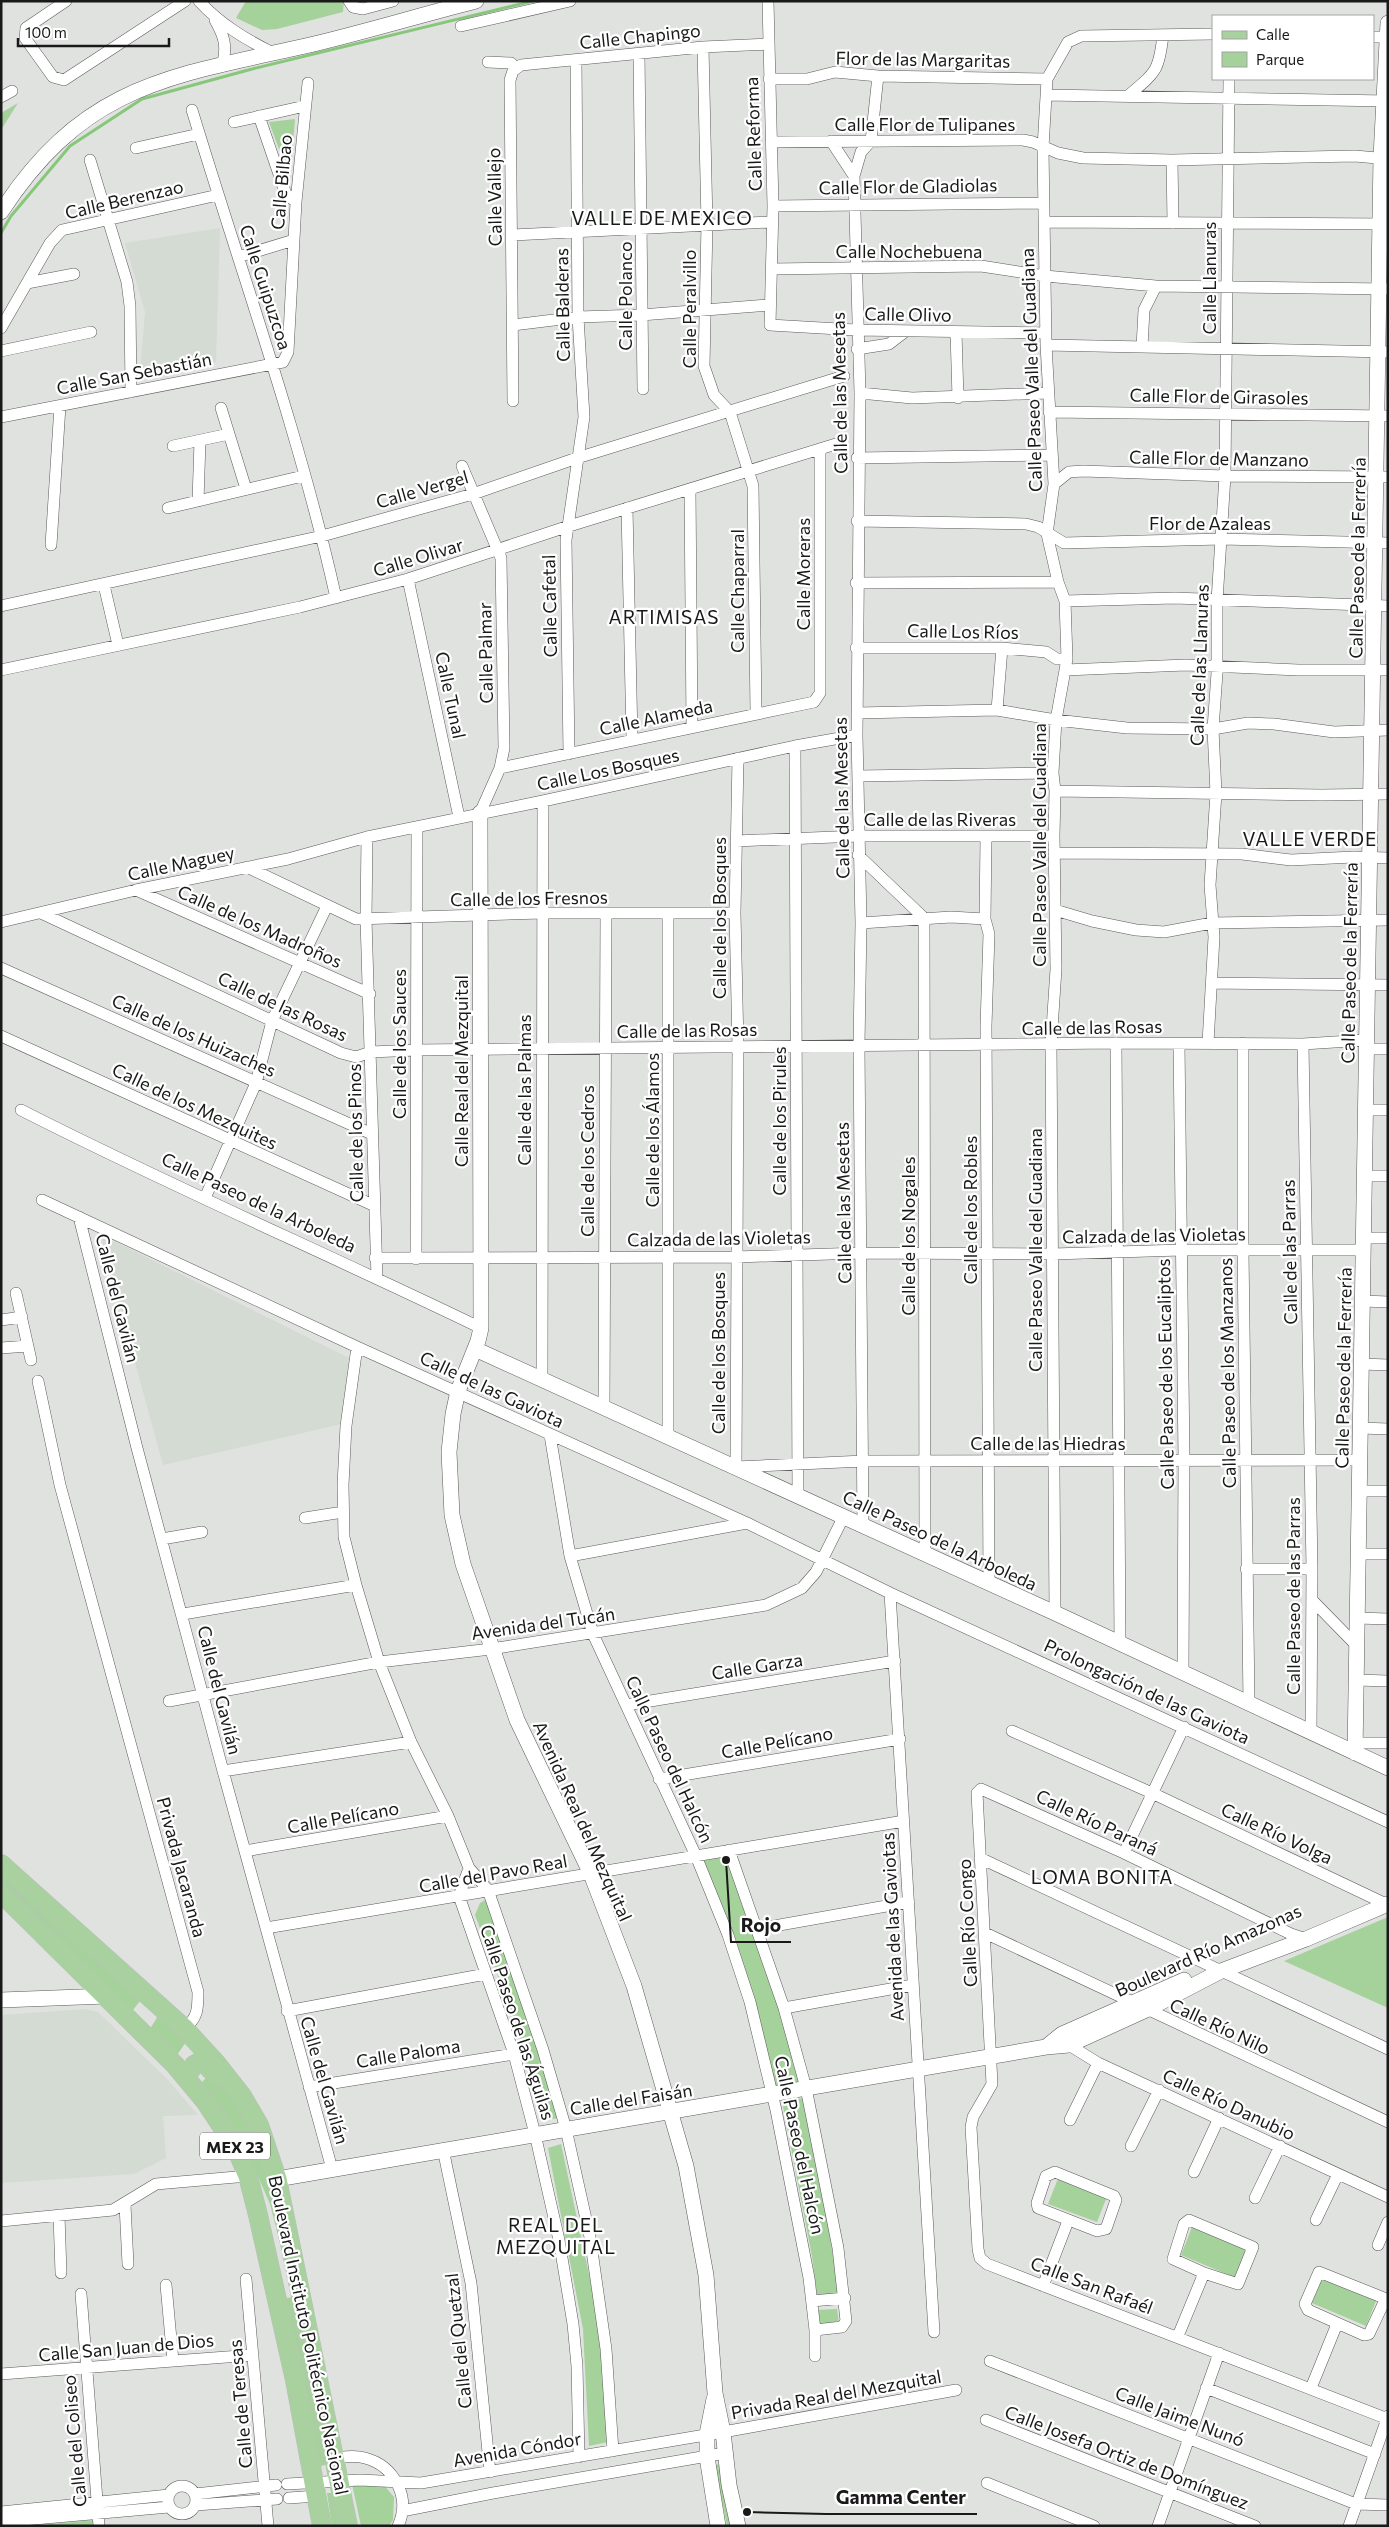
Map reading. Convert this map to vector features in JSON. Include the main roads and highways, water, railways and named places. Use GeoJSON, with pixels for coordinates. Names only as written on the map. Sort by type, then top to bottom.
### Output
{"type":"FeatureCollection","features":[{"type":"Feature","properties":{"kind":"main road","name":"Boulevard Instituto Politécnico Nacional"},"geometry":{"type":"LineString","coordinates":[[1,1864],[184,2028],[216,2063],[242,2096],[259,2125],[277,2179],[348,2526]]}},
{"type":"Feature","properties":{"kind":"main road","name":"Boulevard Instituto Politécnico Nacional"},"geometry":{"type":"LineString","coordinates":[[1,1893],[107,1996],[186,2077],[236,2148],[248,2176],[274,2285],[322,2526]]}},
{"type":"Feature","properties":{"kind":"main road"},"geometry":{"type":"LineString","coordinates":[[186,2077],[194,2064],[199,2062],[205,2064],[233,2092],[242,2096]]}},
{"type":"Feature","properties":{"kind":"waterway"},"geometry":{"type":"LineString","coordinates":[[1,233],[11,216],[70,146],[142,99],[252,69],[533,1]]}},
{"type":"Feature","properties":{"kind":"place","name":"Rojo"},"geometry":{"type":"Point","coordinates":[726,1860]}},
{"type":"Feature","properties":{"kind":"place","name":"Gamma Center"},"geometry":{"type":"Point","coordinates":[747,2512]}},
{"type":"Feature","properties":{"kind":"district","name":"VALLE DE MEXICO"},"geometry":{"type":"Point","coordinates":[662,217]}},
{"type":"Feature","properties":{"kind":"district","name":"ARTIMISAS"},"geometry":{"type":"Point","coordinates":[664,616]}},
{"type":"Feature","properties":{"kind":"district","name":"VALLE VERDE"},"geometry":{"type":"Point","coordinates":[1310,838]}},
{"type":"Feature","properties":{"kind":"district","name":"LOMA BONITA"},"geometry":{"type":"Point","coordinates":[1102,1876]}},
{"type":"Feature","properties":{"kind":"district","name":"REAL DEL MEZQUITAL"},"geometry":{"type":"Point","coordinates":[556,2235]}}]}
